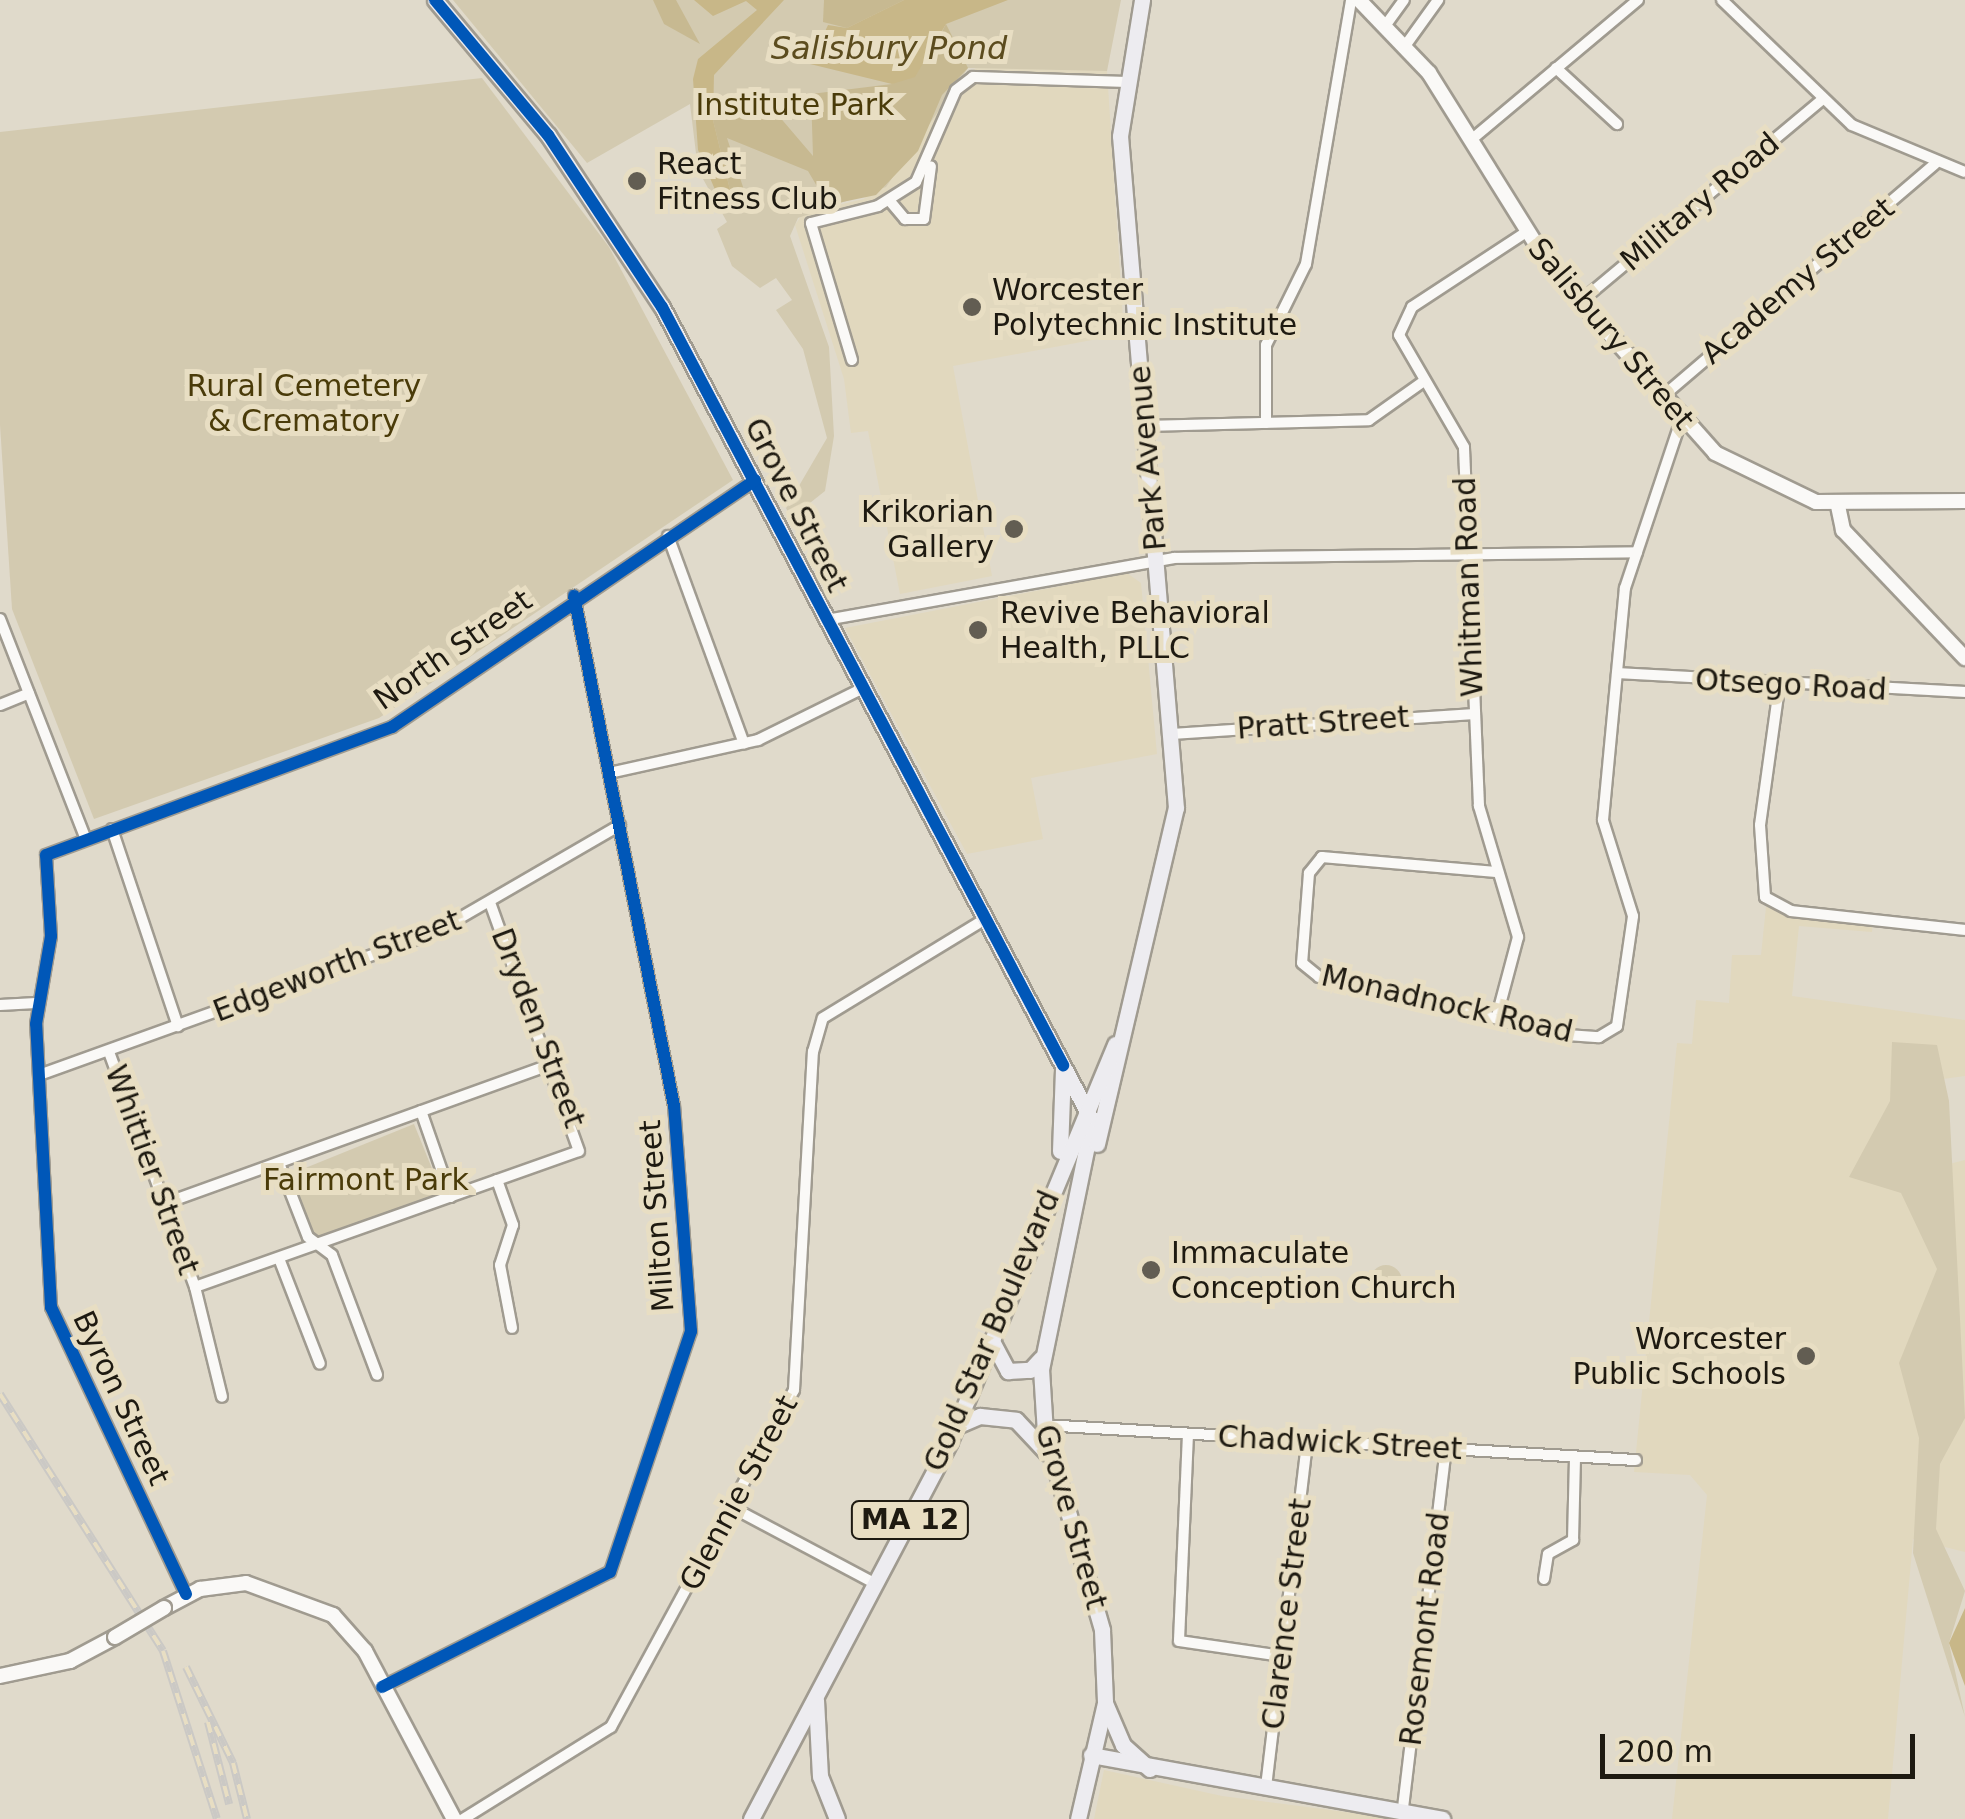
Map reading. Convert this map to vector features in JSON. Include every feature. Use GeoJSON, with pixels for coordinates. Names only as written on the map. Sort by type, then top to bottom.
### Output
{"type":"FeatureCollection","features":[{"type":"Feature","properties":{"kind":"main road","name":"Grove Street"},"geometry":{"type":"LineString","coordinates":[[435,0],[542,128],[630,256],[755,480],[1085,1105],[1092,1152],[1041,1358],[1043,1425],[1096,1594],[1105,1703],[1092,1748]]}},
{"type":"Feature","properties":{"kind":"main road","name":"Park Avenue"},"geometry":{"type":"LineString","coordinates":[[1092,1152],[1121,1032],[1172,853],[1173,734],[1145,426],[1122,82],[1142,0]]}},
{"type":"Feature","properties":{"kind":"main road","name":"Salisbury Street"},"geometry":{"type":"LineString","coordinates":[[1359,0],[1405,46],[1471,140],[1526,232],[1681,421],[1740,469],[1838,506],[1965,502]]}},
{"type":"Feature","properties":{"kind":"main road"},"geometry":{"type":"LineString","coordinates":[[1838,506],[1842,530],[1965,658]]}},
{"type":"Feature","properties":{"kind":"main road","name":"Park Avenue"},"geometry":{"type":"LineString","coordinates":[[1085,1105],[1121,1032]]}},
{"type":"Feature","properties":{"kind":"main road","name":"Grove Street"},"geometry":{"type":"LineString","coordinates":[[1047,1204],[1063,1130],[1063,1065]]}},
{"type":"Feature","properties":{"kind":"main road","name":"Gold Star Boulevard"},"geometry":{"type":"LineString","coordinates":[[751,1819],[956,1426],[1085,1105]]}},
{"type":"Feature","properties":{"kind":"main road"},"geometry":{"type":"LineString","coordinates":[[993,1339],[994,1359],[1008,1371],[1041,1358]]}},
{"type":"Feature","properties":{"kind":"main road"},"geometry":{"type":"LineString","coordinates":[[956,1426],[980,1416],[1016,1420],[1053,1460]]}},
{"type":"Feature","properties":{"kind":"main road"},"geometry":{"type":"LineString","coordinates":[[0,1676],[70,1661],[186,1594],[246,1583],[309,1600],[352,1632],[454,1819]]}},
{"type":"Feature","properties":{"kind":"main road"},"geometry":{"type":"LineString","coordinates":[[816,1696],[820,1776],[837,1819]]}},
{"type":"Feature","properties":{"kind":"main road"},"geometry":{"type":"LineString","coordinates":[[1105,1703],[1144,1764]]}},
{"type":"Feature","properties":{"kind":"main road"},"geometry":{"type":"LineString","coordinates":[[1092,1748],[1144,1764],[1266,1788],[1403,1808],[1442,1819]]}},
{"type":"Feature","properties":{"kind":"main road","name":"MA 12"},"geometry":{"type":"LineString","coordinates":[[1078,1819],[1092,1748]]}},
{"type":"Feature","properties":{"kind":"street"},"geometry":{"type":"LineString","coordinates":[[1266,423],[1266,345],[1304,270],[1351,0]]}},
{"type":"Feature","properties":{"kind":"street"},"geometry":{"type":"LineString","coordinates":[[1385,26],[1404,0]]}},
{"type":"Feature","properties":{"kind":"street"},"geometry":{"type":"LineString","coordinates":[[1405,46],[1438,0]]}},
{"type":"Feature","properties":{"kind":"street"},"geometry":{"type":"LineString","coordinates":[[1471,140],[1638,0]]}},
{"type":"Feature","properties":{"kind":"street"},"geometry":{"type":"LineString","coordinates":[[1722,0],[1820,101],[1935,164],[1965,172]]}},
{"type":"Feature","properties":{"kind":"street"},"geometry":{"type":"LineString","coordinates":[[1556,68],[1618,124]]}},
{"type":"Feature","properties":{"kind":"street"},"geometry":{"type":"LineString","coordinates":[[889,200],[905,219],[924,219],[931,161],[953,96],[973,77],[1122,82]]}},
{"type":"Feature","properties":{"kind":"street","name":"Military Road"},"geometry":{"type":"LineString","coordinates":[[1580,302],[1820,101]]}},
{"type":"Feature","properties":{"kind":"street"},"geometry":{"type":"LineString","coordinates":[[852,360],[809,229],[889,200],[931,161]]}},
{"type":"Feature","properties":{"kind":"street","name":"Academy Street"},"geometry":{"type":"LineString","coordinates":[[1660,398],[1935,164]]}},
{"type":"Feature","properties":{"kind":"street","name":"Whitman Road"},"geometry":{"type":"LineString","coordinates":[[1497,1016],[1518,937],[1482,838],[1462,440],[1401,346],[1402,318],[1526,232]]}},
{"type":"Feature","properties":{"kind":"street"},"geometry":{"type":"LineString","coordinates":[[1145,426],[1369,420],[1424,381]]}},
{"type":"Feature","properties":{"kind":"street","name":"Monadnock Road"},"geometry":{"type":"LineString","coordinates":[[1496,872],[1324,856],[1309,873],[1300,949],[1319,977],[1592,1037],[1622,1015],[1633,916],[1603,820],[1617,673],[1637,552],[1681,421]]}},
{"type":"Feature","properties":{"kind":"street","name":"North Street"},"geometry":{"type":"LineString","coordinates":[[45,856],[85,836],[392,727],[574,596],[755,480]]}},
{"type":"Feature","properties":{"kind":"street"},"geometry":{"type":"LineString","coordinates":[[668,536],[744,744]]}},
{"type":"Feature","properties":{"kind":"street"},"geometry":{"type":"LineString","coordinates":[[826,620],[1158,560],[1637,552]]}},
{"type":"Feature","properties":{"kind":"street","name":"Milton Street"},"geometry":{"type":"LineString","coordinates":[[382,1688],[610,1572],[691,1331],[674,1106],[574,596]]}},
{"type":"Feature","properties":{"kind":"street"},"geometry":{"type":"LineString","coordinates":[[0,618],[85,836]]}},
{"type":"Feature","properties":{"kind":"street","name":"Otsego Road"},"geometry":{"type":"LineString","coordinates":[[1617,673],[1779,688],[1965,692]]}},
{"type":"Feature","properties":{"kind":"street"},"geometry":{"type":"LineString","coordinates":[[609,772],[744,744],[863,688]]}},
{"type":"Feature","properties":{"kind":"street"},"geometry":{"type":"LineString","coordinates":[[1779,688],[1759,884],[1767,900],[1791,910],[1965,930]]}},
{"type":"Feature","properties":{"kind":"street"},"geometry":{"type":"LineString","coordinates":[[0,705],[29,693]]}},
{"type":"Feature","properties":{"kind":"street","name":"Pratt Street"},"geometry":{"type":"LineString","coordinates":[[1173,734],[1473,714]]}},
{"type":"Feature","properties":{"kind":"street","name":"Edgeworth Street"},"geometry":{"type":"LineString","coordinates":[[39,1075],[109,1052],[491,905],[620,825]]}},
{"type":"Feature","properties":{"kind":"street"},"geometry":{"type":"LineString","coordinates":[[112,829],[178,1026]]}},
{"type":"Feature","properties":{"kind":"street","name":"Byron Street"},"geometry":{"type":"LineString","coordinates":[[45,856],[52,936],[36,1003],[52,1307],[186,1594]]}},
{"type":"Feature","properties":{"kind":"street","name":"Dryden Street"},"geometry":{"type":"LineString","coordinates":[[491,905],[553,1064],[580,1151],[497,1180]]}},
{"type":"Feature","properties":{"kind":"street","name":"Glennie Street"},"geometry":{"type":"LineString","coordinates":[[463,1819],[611,1727],[733,1508],[798,1376],[817,1030],[872,984],[987,918]]}},
{"type":"Feature","properties":{"kind":"street"},"geometry":{"type":"LineString","coordinates":[[0,1006],[36,1003]]}},
{"type":"Feature","properties":{"kind":"street","name":"Whittier Street"},"geometry":{"type":"LineString","coordinates":[[109,1052],[196,1287],[222,1397]]}},
{"type":"Feature","properties":{"kind":"street"},"geometry":{"type":"LineString","coordinates":[[166,1203],[553,1064]]}},
{"type":"Feature","properties":{"kind":"street"},"geometry":{"type":"LineString","coordinates":[[422,1111],[451,1197]]}},
{"type":"Feature","properties":{"kind":"street"},"geometry":{"type":"LineString","coordinates":[[280,1163],[320,1247],[332,1255],[377,1375]]}},
{"type":"Feature","properties":{"kind":"street"},"geometry":{"type":"LineString","coordinates":[[196,1287],[320,1247],[497,1180],[513,1225],[500,1266],[512,1328]]}},
{"type":"Feature","properties":{"kind":"street"},"geometry":{"type":"LineString","coordinates":[[280,1261],[320,1364]]}},
{"type":"Feature","properties":{"kind":"street","name":"Chadwick Street"},"geometry":{"type":"LineString","coordinates":[[1043,1425],[1636,1460]]}},
{"type":"Feature","properties":{"kind":"street"},"geometry":{"type":"LineString","coordinates":[[1188,1434],[1178,1640],[1188,1649],[1282,1656]]}},
{"type":"Feature","properties":{"kind":"street","name":"Clarence Street"},"geometry":{"type":"LineString","coordinates":[[1266,1788],[1308,1442]]}},
{"type":"Feature","properties":{"kind":"street","name":"Rosemont Road"},"geometry":{"type":"LineString","coordinates":[[1403,1808],[1446,1450]]}},
{"type":"Feature","properties":{"kind":"street"},"geometry":{"type":"LineString","coordinates":[[1544,1580],[1548,1554],[1574,1540],[1575,1456]]}},
{"type":"Feature","properties":{"kind":"street"},"geometry":{"type":"LineString","coordinates":[[733,1508],[876,1584]]}},
{"type":"Feature","properties":{"kind":"shaded area"},"geometry":{"type":"Polygon","coordinates":[[[653,0],[676,0],[700,44],[664,24],[653,0]]]}},
{"type":"Feature","properties":{"kind":"shaded area"},"geometry":{"type":"Polygon","coordinates":[[[824,0],[904,0],[847,28],[823,22],[824,0]]]}},
{"type":"Feature","properties":{"kind":"shaded area"},"geometry":{"type":"Polygon","coordinates":[[[946,24],[968,68],[942,95],[918,151],[876,195],[828,205],[808,171],[727,138],[744,190],[731,194],[713,120],[772,108],[813,156],[811,94],[892,84],[928,59],[946,24]]]}},
{"type":"Feature","properties":{"kind":"shaded area","name":"Worcester Polytechnic Institute"},"geometry":{"type":"Polygon","coordinates":[[[990,62],[1107,71],[1124,334],[953,366],[992,576],[900,594],[868,431],[851,433],[844,379],[795,225],[803,213],[864,199],[952,79],[990,62]]]}},
{"type":"Feature","properties":{"kind":"shaded area"},"geometry":{"type":"Polygon","coordinates":[[[1127,573],[1141,583],[1157,754],[1031,778],[1043,839],[967,854],[845,628],[1127,573]]]}},
{"type":"Feature","properties":{"kind":"shaded area","name":"Worcester Public Schools"},"geometry":{"type":"Polygon","coordinates":[[[1766,907],[1873,921],[1872,932],[1799,926],[1792,996],[1965,1020],[1965,1076],[1936,1080],[1949,1164],[1965,1160],[1965,1552],[1913,1539],[1888,1819],[1672,1819],[1707,1495],[1690,1475],[1634,1472],[1677,1043],[1692,1044],[1696,1000],[1729,1003],[1732,955],[1761,955],[1766,907]]]}},
{"type":"Feature","properties":{"kind":"shaded area"},"geometry":{"type":"Polygon","coordinates":[[[1104,1770],[1222,1796],[1400,1819],[1094,1819],[1104,1770]]]}},
{"type":"Feature","properties":{"kind":"green space","name":"Institute Park"},"geometry":{"type":"Polygon","coordinates":[[[453,0],[1121,0],[1107,71],[968,68],[886,187],[798,218],[790,236],[829,347],[834,436],[825,491],[791,518],[786,508],[827,438],[803,349],[776,310],[792,300],[776,278],[760,288],[732,266],[717,229],[727,222],[698,170],[690,104],[587,163],[453,0]]]}},
{"type":"Feature","properties":{"kind":"green space","name":"Rural Cemetery & Crematory"},"geometry":{"type":"Polygon","coordinates":[[[482,78],[609,247],[733,480],[379,718],[94,819],[12,609],[0,425],[0,132],[482,78]]]}},
{"type":"Feature","properties":{"kind":"green space"},"geometry":{"type":"Polygon","coordinates":[[[1892,1042],[1937,1045],[1949,1101],[1965,1418],[1940,1464],[1936,1529],[1965,1591],[1949,1643],[1965,1717],[1913,1553],[1919,1438],[1899,1363],[1937,1269],[1901,1193],[1849,1177],[1890,1101],[1892,1042]]]}},
{"type":"Feature","properties":{"kind":"green space","name":"Fairmont Park"},"geometry":{"type":"Polygon","coordinates":[[[414,1124],[442,1194],[318,1244],[290,1174],[414,1124]]]}},
{"type":"Feature","properties":{"kind":"green space"},"geometry":{"type":"Polygon","coordinates":[[[1386,1265],[1397,1270],[1402,1281],[1397,1292],[1386,1297],[1375,1292],[1370,1281],[1375,1270],[1386,1265]]]}},
{"type":"Feature","properties":{"kind":"water","name":"Salisbury Pond"},"geometry":{"type":"Polygon","coordinates":[[[694,0],[784,0],[714,75],[713,120],[731,194],[719,199],[698,150],[693,79],[698,59],[757,10],[746,1],[713,16],[694,0]]]}},
{"type":"Feature","properties":{"kind":"water","name":"Salisbury Pond"},"geometry":{"type":"Polygon","coordinates":[[[904,0],[1008,0],[946,24],[915,77],[892,84],[810,64],[828,25],[847,28],[904,0]]]}},
{"type":"Feature","properties":{"kind":"water"},"geometry":{"type":"Polygon","coordinates":[[[1965,1608],[1965,1686],[1949,1643],[1965,1608]]]}},
{"type":"Feature","properties":{"kind":"railway"},"geometry":{"type":"LineString","coordinates":[[0,1394],[163,1651],[217,1819]]}},
{"type":"Feature","properties":{"kind":"railway"},"geometry":{"type":"LineString","coordinates":[[186,1667],[233,1763],[247,1819]]}},
{"type":"Feature","properties":{"kind":"railway"},"geometry":{"type":"LineString","coordinates":[[208,1722],[229,1804]]}},
{"type":"Feature","properties":{"kind":"cycle path"},"geometry":{"type":"LineString","coordinates":[[435,0],[548,135],[662,307],[1063,1065]]}},
{"type":"Feature","properties":{"kind":"cycle path"},"geometry":{"type":"LineString","coordinates":[[186,1594],[51,1307],[36,1024],[51,936],[46,855],[392,727],[755,480]]}},
{"type":"Feature","properties":{"kind":"cycle path"},"geometry":{"type":"LineString","coordinates":[[382,1687],[610,1572],[691,1331],[674,1106],[574,596]]}},
{"type":"Feature","properties":{"kind":"place","name":"React Fitness Club"},"geometry":{"type":"Point","coordinates":[637,181]}},
{"type":"Feature","properties":{"kind":"place","name":"Worcester Polytechnic Institute"},"geometry":{"type":"Point","coordinates":[972,307]}},
{"type":"Feature","properties":{"kind":"place","name":"Krikorian Gallery"},"geometry":{"type":"Point","coordinates":[1014,529]}},
{"type":"Feature","properties":{"kind":"place","name":"Revive Behavioral Health, PLLC"},"geometry":{"type":"Point","coordinates":[978,630]}},
{"type":"Feature","properties":{"kind":"place","name":"Immaculate Conception Church"},"geometry":{"type":"Point","coordinates":[1151,1270]}},
{"type":"Feature","properties":{"kind":"place","name":"Worcester Public Schools"},"geometry":{"type":"Point","coordinates":[1806,1356]}}]}
